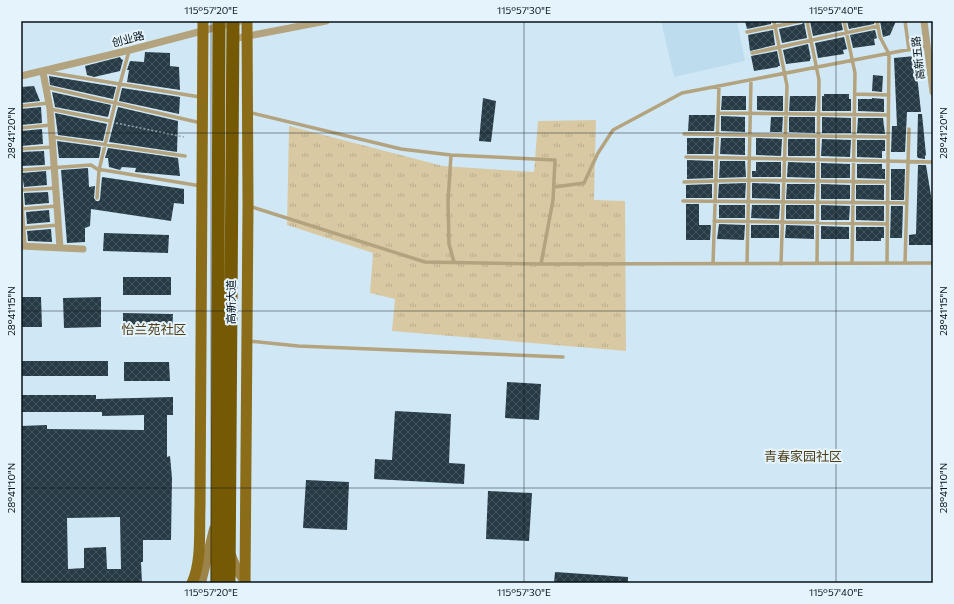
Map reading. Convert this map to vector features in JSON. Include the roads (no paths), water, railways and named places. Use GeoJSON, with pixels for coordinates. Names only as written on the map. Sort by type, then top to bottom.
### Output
{"type":"FeatureCollection","features":[{"type":"Feature","properties":{"kind":"highway","name":"高新大道"},"geometry":{"type":"LineString","coordinates":[[229,583],[233,39],[235,22]]}},
{"type":"Feature","properties":{"kind":"highway","name":"高新大道"},"geometry":{"type":"LineString","coordinates":[[217,583],[219,24]]}},
{"type":"Feature","properties":{"kind":"main road"},"geometry":{"type":"LineString","coordinates":[[246,583],[248,206],[247,21]]}},
{"type":"Feature","properties":{"kind":"main road"},"geometry":{"type":"LineString","coordinates":[[192,583],[196,574],[198,560],[200,507],[203,26]]}},
{"type":"Feature","properties":{"kind":"main road"},"geometry":{"type":"LineString","coordinates":[[201,583],[217,515]]}},
{"type":"Feature","properties":{"kind":"main road"},"geometry":{"type":"LineString","coordinates":[[229,549],[237,570],[246,583]]}},
{"type":"Feature","properties":{"kind":"street"},"geometry":{"type":"LineString","coordinates":[[233,39],[326,21]]}},
{"type":"Feature","properties":{"kind":"street","name":"高新五路"},"geometry":{"type":"LineString","coordinates":[[924,21],[933,92]]}},
{"type":"Feature","properties":{"kind":"street","name":"创业路"},"geometry":{"type":"LineString","coordinates":[[21,76],[43,72],[130,50],[203,26],[235,22]]}},
{"type":"Feature","properties":{"kind":"street"},"geometry":{"type":"LineString","coordinates":[[43,72],[50,106],[60,248]]}},
{"type":"Feature","properties":{"kind":"street"},"geometry":{"type":"LineString","coordinates":[[23,246],[83,249]]}},
{"type":"Feature","properties":{"kind":"lane"},"geometry":{"type":"LineString","coordinates":[[774,21],[787,86],[782,264]]}},
{"type":"Feature","properties":{"kind":"lane"},"geometry":{"type":"LineString","coordinates":[[747,32],[801,21]]}},
{"type":"Feature","properties":{"kind":"lane"},"geometry":{"type":"LineString","coordinates":[[807,21],[819,80],[817,264]]}},
{"type":"Feature","properties":{"kind":"lane"},"geometry":{"type":"LineString","coordinates":[[844,21],[855,73],[852,264]]}},
{"type":"Feature","properties":{"kind":"lane"},"geometry":{"type":"LineString","coordinates":[[877,21],[880,37],[889,54],[886,264]]}},
{"type":"Feature","properties":{"kind":"lane"},"geometry":{"type":"LineString","coordinates":[[905,21],[909,50]]}},
{"type":"Feature","properties":{"kind":"lane"},"geometry":{"type":"LineString","coordinates":[[752,53],[878,26]]}},
{"type":"Feature","properties":{"kind":"lane"},"geometry":{"type":"LineString","coordinates":[[554,187],[584,183],[598,153],[614,130],[682,93],[927,46]]}},
{"type":"Feature","properties":{"kind":"lane"},"geometry":{"type":"LineString","coordinates":[[97,198],[99,170],[110,121],[130,50]]}},
{"type":"Feature","properties":{"kind":"lane"},"geometry":{"type":"LineString","coordinates":[[43,72],[202,97]]}},
{"type":"Feature","properties":{"kind":"lane"},"geometry":{"type":"LineString","coordinates":[[747,264],[751,80]]}},
{"type":"Feature","properties":{"kind":"lane"},"geometry":{"type":"LineString","coordinates":[[713,264],[718,86]]}},
{"type":"Feature","properties":{"kind":"lane"},"geometry":{"type":"LineString","coordinates":[[46,87],[202,123]]}},
{"type":"Feature","properties":{"kind":"lane"},"geometry":{"type":"LineString","coordinates":[[855,94],[889,95]]}},
{"type":"Feature","properties":{"kind":"lane"},"geometry":{"type":"LineString","coordinates":[[21,106],[50,106],[110,121]]}},
{"type":"Feature","properties":{"kind":"lane"},"geometry":{"type":"LineString","coordinates":[[247,112],[401,149],[451,155],[555,160],[553,200],[541,264]]}},
{"type":"Feature","properties":{"kind":"lane"},"geometry":{"type":"LineString","coordinates":[[718,113],[888,115]]}},
{"type":"Feature","properties":{"kind":"lane"},"geometry":{"type":"LineString","coordinates":[[21,128],[51,125]]}},
{"type":"Feature","properties":{"kind":"lane"},"geometry":{"type":"LineString","coordinates":[[905,264],[909,129]]}},
{"type":"Feature","properties":{"kind":"lane"},"geometry":{"type":"LineString","coordinates":[[684,134],[888,137]]}},
{"type":"Feature","properties":{"kind":"lane"},"geometry":{"type":"LineString","coordinates":[[52,137],[185,156]]}},
{"type":"Feature","properties":{"kind":"lane"},"geometry":{"type":"LineString","coordinates":[[21,149],[53,147]]}},
{"type":"Feature","properties":{"kind":"lane"},"geometry":{"type":"LineString","coordinates":[[451,155],[448,201],[449,244],[454,262]]}},
{"type":"Feature","properties":{"kind":"lane"},"geometry":{"type":"LineString","coordinates":[[686,157],[933,162]]}},
{"type":"Feature","properties":{"kind":"lane"},"geometry":{"type":"LineString","coordinates":[[21,170],[91,165],[99,170],[202,186]]}},
{"type":"Feature","properties":{"kind":"lane"},"geometry":{"type":"LineString","coordinates":[[684,182],[716,180],[784,180],[888,182]]}},
{"type":"Feature","properties":{"kind":"lane"},"geometry":{"type":"LineString","coordinates":[[21,190],[56,188]]}},
{"type":"Feature","properties":{"kind":"lane"},"geometry":{"type":"LineString","coordinates":[[21,193],[24,228],[23,246]]}},
{"type":"Feature","properties":{"kind":"lane"},"geometry":{"type":"LineString","coordinates":[[683,201],[907,203]]}},
{"type":"Feature","properties":{"kind":"lane"},"geometry":{"type":"LineString","coordinates":[[22,209],[57,206]]}},
{"type":"Feature","properties":{"kind":"lane"},"geometry":{"type":"LineString","coordinates":[[248,206],[425,262],[541,264],[933,264]]}},
{"type":"Feature","properties":{"kind":"lane"},"geometry":{"type":"LineString","coordinates":[[714,221],[887,224]]}},
{"type":"Feature","properties":{"kind":"lane"},"geometry":{"type":"LineString","coordinates":[[24,228],[58,225]]}},
{"type":"Feature","properties":{"kind":"lane"},"geometry":{"type":"LineString","coordinates":[[247,341],[298,346],[563,358]]}},
{"type":"Feature","properties":{"kind":"district","name":"怡兰苑社区"},"geometry":{"type":"Point","coordinates":[154,329]}},
{"type":"Feature","properties":{"kind":"district","name":"青春家园社区"},"geometry":{"type":"Point","coordinates":[803,456]}}]}
